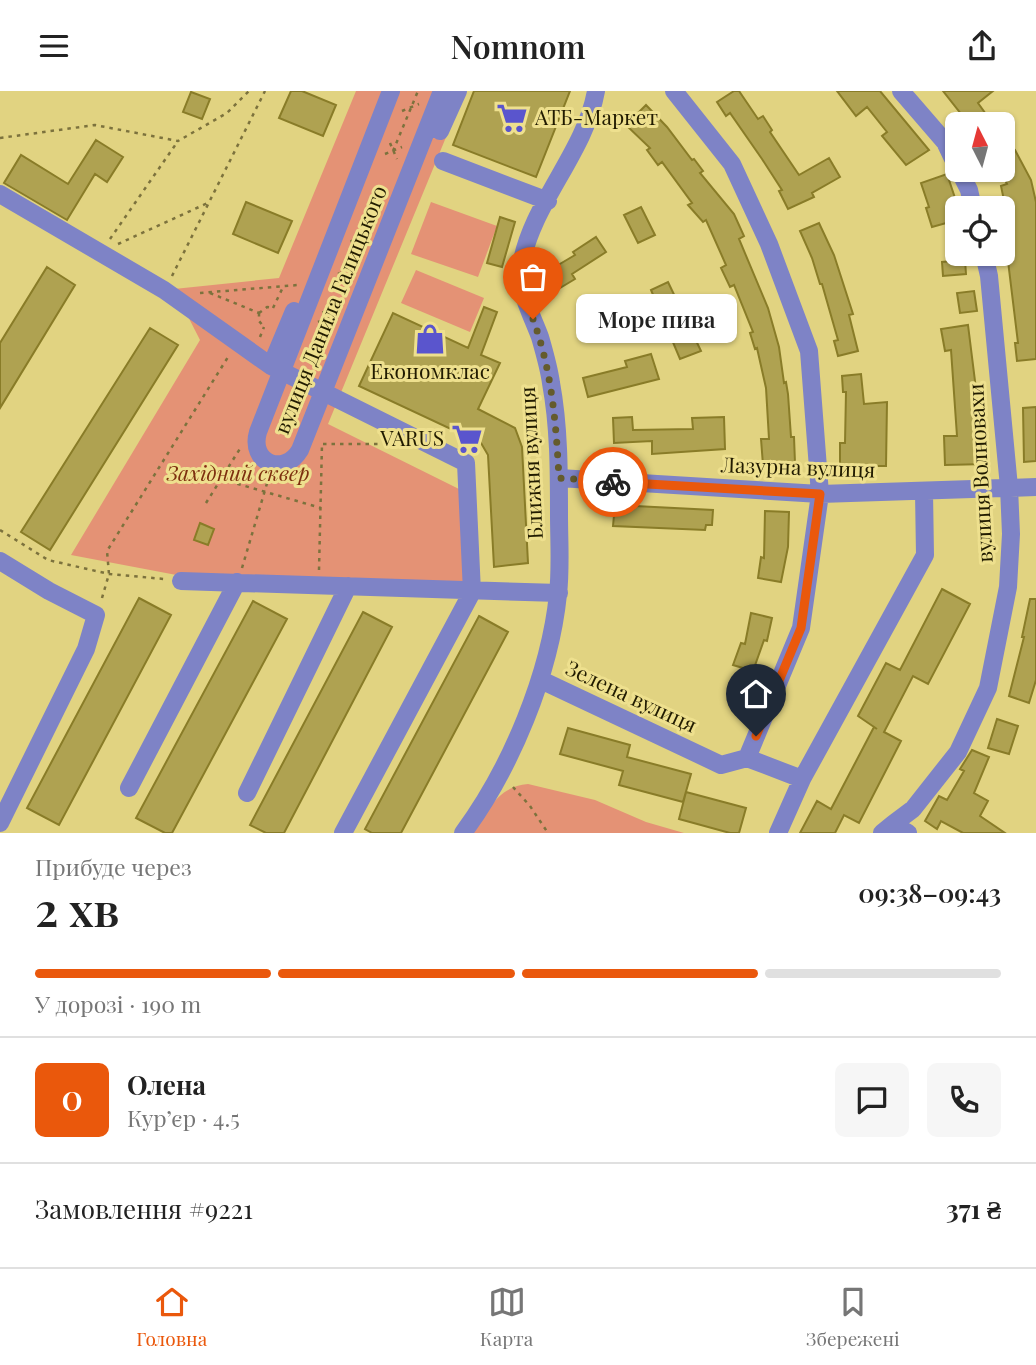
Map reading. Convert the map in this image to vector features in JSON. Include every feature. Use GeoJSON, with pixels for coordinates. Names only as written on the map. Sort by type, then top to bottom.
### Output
{"type":"FeatureCollection","features":[{"type":"Feature","properties":{"kind":"street"},"geometry":{"type":"LineString","coordinates":[[276,376],[313,285],[383,91]]}},
{"type":"Feature","properties":{"kind":"street","name":"вулиця Данила Галицького"},"geometry":{"type":"LineString","coordinates":[[391,91],[332,244],[313,285],[299,330],[276,376],[258,432],[256,439],[259,453],[272,463],[284,464],[290,461],[303,443],[407,180],[432,134],[447,92]]}},
{"type":"Feature","properties":{"kind":"street","name":"Ближня вулиця"},"geometry":{"type":"LineString","coordinates":[[463,833],[481,809],[516,740],[541,680],[549,652],[559,593],[556,420],[551,381],[541,339],[521,282],[521,267],[529,237],[583,129],[596,91]]}},
{"type":"Feature","properties":{"kind":"street"},"geometry":{"type":"LineString","coordinates":[[674,91],[733,165],[769,244],[809,351],[820,494],[801,628],[747,758]]}},
{"type":"Feature","properties":{"kind":"street"},"geometry":{"type":"LineString","coordinates":[[901,91],[945,144]]}},
{"type":"Feature","properties":{"kind":"street"},"geometry":{"type":"LineString","coordinates":[[443,161],[548,201]]}},
{"type":"Feature","properties":{"kind":"street"},"geometry":{"type":"LineString","coordinates":[[0,194],[164,290],[238,342],[276,376],[466,463],[472,592],[343,833]]}},
{"type":"Feature","properties":{"kind":"street","name":"вулиця Волновахи"},"geometry":{"type":"LineString","coordinates":[[895,830],[958,752],[988,688],[1008,587],[1011,534],[1009,487],[987,266]]}},
{"type":"Feature","properties":{"kind":"street","name":"Лазурна вулиця"},"geometry":{"type":"LineString","coordinates":[[559,478],[820,494],[1036,487]]}},
{"type":"Feature","properties":{"kind":"street"},"geometry":{"type":"LineString","coordinates":[[778,833],[802,779],[925,555],[924,492]]}},
{"type":"Feature","properties":{"kind":"street"},"geometry":{"type":"LineString","coordinates":[[0,561],[49,591],[96,615],[86,649],[0,825],[4,833]]}},
{"type":"Feature","properties":{"kind":"street"},"geometry":{"type":"LineString","coordinates":[[181,581],[559,593]]}},
{"type":"Feature","properties":{"kind":"street"},"geometry":{"type":"LineString","coordinates":[[129,788],[237,582]]}},
{"type":"Feature","properties":{"kind":"street"},"geometry":{"type":"LineString","coordinates":[[247,793],[348,586]]}},
{"type":"Feature","properties":{"kind":"street","name":"Зелена вулиця"},"geometry":{"type":"LineString","coordinates":[[541,680],[721,765],[747,758],[802,779]]}},
{"type":"Feature","properties":{"kind":"path"},"geometry":{"type":"LineString","coordinates":[[99,253],[178,141],[227,113],[249,91]]}},
{"type":"Feature","properties":{"kind":"path"},"geometry":{"type":"LineString","coordinates":[[164,290],[265,91]]}},
{"type":"Feature","properties":{"kind":"path"},"geometry":{"type":"LineString","coordinates":[[393,151],[418,91]]}},
{"type":"Feature","properties":{"kind":"path"},"geometry":{"type":"LineString","coordinates":[[407,180],[379,121],[447,92]]}},
{"type":"Feature","properties":{"kind":"path"},"geometry":{"type":"LineString","coordinates":[[0,138],[95,125],[178,141]]}},
{"type":"Feature","properties":{"kind":"path"},"geometry":{"type":"LineString","coordinates":[[363,164],[432,134]]}},
{"type":"Feature","properties":{"kind":"path"},"geometry":{"type":"LineString","coordinates":[[99,253],[211,201]]}},
{"type":"Feature","properties":{"kind":"path"},"geometry":{"type":"LineString","coordinates":[[341,221],[354,246],[386,234]]}},
{"type":"Feature","properties":{"kind":"path"},"geometry":{"type":"LineString","coordinates":[[299,330],[358,303],[332,244]]}},
{"type":"Feature","properties":{"kind":"path"},"geometry":{"type":"LineString","coordinates":[[192,294],[284,285],[313,285],[376,259]]}},
{"type":"Feature","properties":{"kind":"path"},"geometry":{"type":"LineString","coordinates":[[259,313],[267,307],[273,308],[284,285]]}},
{"type":"Feature","properties":{"kind":"path"},"geometry":{"type":"LineString","coordinates":[[313,285],[340,349]]}},
{"type":"Feature","properties":{"kind":"path"},"geometry":{"type":"LineString","coordinates":[[210,292],[259,313]]}},
{"type":"Feature","properties":{"kind":"path"},"geometry":{"type":"LineString","coordinates":[[259,313],[259,321],[264,327]]}},
{"type":"Feature","properties":{"kind":"path"},"geometry":{"type":"LineString","coordinates":[[96,615],[109,574],[107,551],[238,342]]}},
{"type":"Feature","properties":{"kind":"path"},"geometry":{"type":"LineString","coordinates":[[276,376],[288,418]]}},
{"type":"Feature","properties":{"kind":"path"},"geometry":{"type":"LineString","coordinates":[[206,503],[248,435],[288,418],[321,398]]}},
{"type":"Feature","properties":{"kind":"path"},"geometry":{"type":"LineString","coordinates":[[303,443],[378,445]]}},
{"type":"Feature","properties":{"kind":"path"},"geometry":{"type":"LineString","coordinates":[[319,585],[322,444]]}},
{"type":"Feature","properties":{"kind":"path"},"geometry":{"type":"LineString","coordinates":[[237,582],[272,463]]}},
{"type":"Feature","properties":{"kind":"path"},"geometry":{"type":"LineString","coordinates":[[221,479],[321,508]]}},
{"type":"Feature","properties":{"kind":"path"},"geometry":{"type":"LineString","coordinates":[[0,530],[48,560],[109,574],[181,581]]}},
{"type":"Feature","properties":{"kind":"path"},"geometry":{"type":"LineString","coordinates":[[500,771],[530,806],[548,833]]}},
{"type":"Feature","properties":{"kind":"green space","name":"Західний сквер"},"geometry":{"type":"Polygon","coordinates":[[[356,91],[465,91],[328,424],[461,490],[464,583],[187,577],[71,555],[200,340],[174,289],[279,278],[356,91]]]}},
{"type":"Feature","properties":{"kind":"green space"},"geometry":{"type":"Polygon","coordinates":[[[431,202],[497,226],[478,277],[411,254],[431,202]]]}},
{"type":"Feature","properties":{"kind":"green space"},"geometry":{"type":"Polygon","coordinates":[[[416,270],[484,298],[470,332],[401,303],[416,270]]]}},
{"type":"Feature","properties":{"kind":"green space"},"geometry":{"type":"Polygon","coordinates":[[[528,784],[595,800],[646,822],[684,833],[472,833],[501,795],[517,786],[528,784]]]}},
{"type":"Feature","properties":{"kind":"building"},"geometry":{"type":"Polygon","coordinates":[[[291,91],[302,91],[336,105],[323,136],[279,118],[291,91]]]}},
{"type":"Feature","properties":{"kind":"building","name":"АТБ-Маркет"},"geometry":{"type":"Polygon","coordinates":[[[474,91],[570,91],[536,177],[453,145],[474,91]]]}},
{"type":"Feature","properties":{"kind":"building"},"geometry":{"type":"Polygon","coordinates":[[[734,91],[739,91],[758,119],[763,116],[772,130],[770,132],[799,175],[829,158],[840,177],[812,193],[814,197],[788,209],[779,191],[782,190],[762,159],[730,113],[726,116],[717,102],[734,91]]]}},
{"type":"Feature","properties":{"kind":"building"},"geometry":{"type":"Polygon","coordinates":[[[837,91],[880,91],[929,150],[906,165],[882,136],[887,132],[867,107],[856,116],[837,91]]]}},
{"type":"Feature","properties":{"kind":"building"},"geometry":{"type":"Polygon","coordinates":[[[943,91],[993,91],[978,103],[984,112],[960,112],[943,91]]]}},
{"type":"Feature","properties":{"kind":"building"},"geometry":{"type":"Polygon","coordinates":[[[191,92],[210,99],[202,119],[183,112],[191,92]]]}},
{"type":"Feature","properties":{"kind":"building"},"geometry":{"type":"Polygon","coordinates":[[[646,105],[703,171],[700,173],[734,214],[744,236],[739,239],[768,308],[779,347],[788,394],[791,437],[794,437],[795,463],[763,465],[761,439],[769,439],[766,388],[757,348],[755,349],[750,333],[753,332],[734,285],[730,287],[721,268],[726,265],[706,220],[703,222],[688,205],[692,203],[662,162],[658,165],[647,150],[650,148],[626,125],[646,105]]]}},
{"type":"Feature","properties":{"kind":"building"},"geometry":{"type":"Polygon","coordinates":[[[96,140],[123,157],[107,182],[95,174],[67,220],[4,183],[21,155],[68,184],[96,140]]]}},
{"type":"Feature","properties":{"kind":"building"},"geometry":{"type":"Polygon","coordinates":[[[1015,150],[1031,180],[1036,202],[1036,359],[1017,361],[1015,343],[1018,343],[1009,266],[1015,266],[1015,196],[1003,196],[1001,186],[1007,184],[1006,182],[1015,182],[1015,150]]]}},
{"type":"Feature","properties":{"kind":"building"},"geometry":{"type":"Polygon","coordinates":[[[945,175],[945,182],[950,182],[954,196],[945,196],[945,223],[932,227],[921,183],[945,175]]]}},
{"type":"Feature","properties":{"kind":"building"},"geometry":{"type":"Polygon","coordinates":[[[246,202],[292,221],[278,253],[233,234],[246,202]]]}},
{"type":"Feature","properties":{"kind":"building"},"geometry":{"type":"Polygon","coordinates":[[[641,207],[655,235],[638,243],[624,215],[641,207]]]}},
{"type":"Feature","properties":{"kind":"building"},"geometry":{"type":"Polygon","coordinates":[[[500,217],[515,222],[502,267],[487,263],[500,217]]]}},
{"type":"Feature","properties":{"kind":"building"},"geometry":{"type":"Polygon","coordinates":[[[819,223],[834,255],[853,314],[849,315],[858,351],[838,356],[834,341],[838,340],[822,284],[800,231],[819,223]]]}},
{"type":"Feature","properties":{"kind":"building"},"geometry":{"type":"Polygon","coordinates":[[[596,237],[606,252],[572,274],[575,279],[555,291],[543,274],[575,255],[573,252],[596,237]]]}},
{"type":"Feature","properties":{"kind":"building"},"geometry":{"type":"Polygon","coordinates":[[[942,262],[945,262],[945,266],[965,266],[966,274],[943,276],[942,262]]]}},
{"type":"Feature","properties":{"kind":"building"},"geometry":{"type":"Polygon","coordinates":[[[47,267],[75,285],[0,408],[0,343],[47,267]]]}},
{"type":"Feature","properties":{"kind":"building"},"geometry":{"type":"Polygon","coordinates":[[[668,282],[701,351],[680,359],[651,290],[668,282]]]}},
{"type":"Feature","properties":{"kind":"building"},"geometry":{"type":"Polygon","coordinates":[[[974,291],[977,311],[960,313],[957,293],[974,291]]]}},
{"type":"Feature","properties":{"kind":"building"},"geometry":{"type":"Polygon","coordinates":[[[484,307],[497,312],[481,355],[500,363],[478,409],[515,428],[522,447],[528,563],[494,567],[488,455],[481,443],[359,386],[393,313],[468,348],[484,307]]]}},
{"type":"Feature","properties":{"kind":"building"},"geometry":{"type":"Polygon","coordinates":[[[968,325],[978,405],[985,405],[986,464],[945,465],[944,436],[957,436],[951,350],[945,351],[941,329],[968,325]]]}},
{"type":"Feature","properties":{"kind":"building"},"geometry":{"type":"Polygon","coordinates":[[[150,328],[178,345],[50,550],[21,532],[150,328]]]}},
{"type":"Feature","properties":{"kind":"building"},"geometry":{"type":"Polygon","coordinates":[[[651,354],[659,379],[588,397],[583,378],[627,367],[625,361],[651,354]]]}},
{"type":"Feature","properties":{"kind":"building"},"geometry":{"type":"Polygon","coordinates":[[[861,374],[864,404],[887,402],[886,466],[840,466],[840,443],[845,443],[846,392],[843,392],[842,376],[861,374]]]}},
{"type":"Feature","properties":{"kind":"building"},"geometry":{"type":"Polygon","coordinates":[[[1036,407],[1036,461],[1024,462],[1023,408],[1036,407]]]}},
{"type":"Feature","properties":{"kind":"building"},"geometry":{"type":"Polygon","coordinates":[[[632,417],[633,430],[693,429],[692,418],[724,417],[725,449],[652,454],[652,441],[614,443],[613,418],[632,417]]]}},
{"type":"Feature","properties":{"kind":"building"},"geometry":{"type":"Polygon","coordinates":[[[615,505],[713,510],[712,525],[706,525],[705,530],[613,526],[615,505]]]}},
{"type":"Feature","properties":{"kind":"building"},"geometry":{"type":"Polygon","coordinates":[[[765,511],[789,512],[788,547],[781,582],[758,578],[761,557],[764,558],[765,511]]]}},
{"type":"Feature","properties":{"kind":"building"},"geometry":{"type":"Polygon","coordinates":[[[200,523],[214,529],[208,545],[194,540],[200,523]]]}},
{"type":"Feature","properties":{"kind":"building"},"geometry":{"type":"Polygon","coordinates":[[[942,589],[970,604],[928,684],[913,676],[884,732],[901,741],[859,823],[844,815],[835,833],[800,833],[817,801],[831,809],[874,727],[877,729],[858,716],[886,663],[900,670],[942,589]]]}},
{"type":"Feature","properties":{"kind":"building"},"geometry":{"type":"Polygon","coordinates":[[[139,598],[171,615],[59,825],[27,808],[139,598]]]}},
{"type":"Feature","properties":{"kind":"building"},"geometry":{"type":"Polygon","coordinates":[[[1030,599],[1036,599],[1036,680],[1029,703],[1009,696],[1024,637],[1030,599]]]}},
{"type":"Feature","properties":{"kind":"building"},"geometry":{"type":"Polygon","coordinates":[[[253,601],[287,619],[172,833],[165,833],[136,818],[253,601]]]}},
{"type":"Feature","properties":{"kind":"building"},"geometry":{"type":"Polygon","coordinates":[[[363,612],[392,627],[284,833],[266,833],[250,825],[363,612]]]}},
{"type":"Feature","properties":{"kind":"building"},"geometry":{"type":"Polygon","coordinates":[[[751,613],[772,618],[767,641],[764,640],[753,671],[733,665],[741,643],[745,644],[751,613]]]}},
{"type":"Feature","properties":{"kind":"building"},"geometry":{"type":"Polygon","coordinates":[[[479,616],[508,632],[401,833],[372,833],[365,829],[479,616]]]}},
{"type":"Feature","properties":{"kind":"building"},"geometry":{"type":"Polygon","coordinates":[[[997,719],[1018,726],[1009,754],[988,748],[997,719]]]}},
{"type":"Feature","properties":{"kind":"building"},"geometry":{"type":"Polygon","coordinates":[[[568,728],[630,745],[627,757],[691,774],[683,802],[619,785],[623,771],[560,754],[568,728]]]}},
{"type":"Feature","properties":{"kind":"building"},"geometry":{"type":"Polygon","coordinates":[[[972,750],[989,757],[974,793],[988,801],[980,816],[1005,833],[963,833],[941,821],[937,829],[925,821],[939,796],[947,800],[964,771],[960,769],[972,750]]]}},
{"type":"Feature","properties":{"kind":"building"},"geometry":{"type":"Polygon","coordinates":[[[686,792],[746,808],[739,833],[679,819],[686,792]]]}},
{"type":"Feature","properties":{"kind":"way so far"},"geometry":{"type":"LineString","coordinates":[[533,319],[541,339],[551,381],[559,478],[613,482]]}},
{"type":"Feature","properties":{"kind":"place","name":"АТБ-Маркет"},"geometry":{"type":"Point","coordinates":[512,118]}},
{"type":"Feature","properties":{"kind":"place","name":"Море пива"},"geometry":{"type":"Point","coordinates":[533,319]}},
{"type":"Feature","properties":{"kind":"place","name":"Економклас"},"geometry":{"type":"Point","coordinates":[430,339]}},
{"type":"Feature","properties":{"kind":"place","name":"VARUS"},"geometry":{"type":"Point","coordinates":[467,439]}},
{"type":"Feature","properties":{"kind":"route"},"geometry":{"type":"LineString","coordinates":[[613,482],[820,494],[801,628],[756,736]]}}]}
